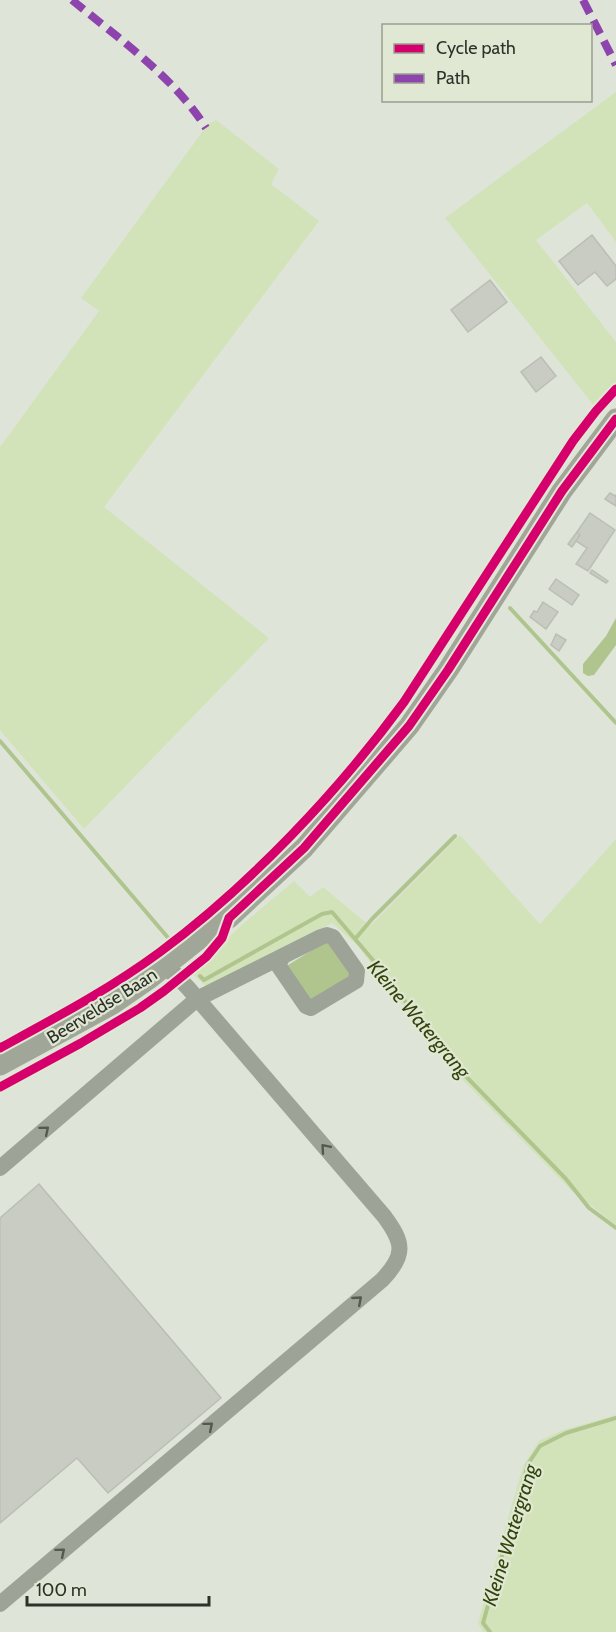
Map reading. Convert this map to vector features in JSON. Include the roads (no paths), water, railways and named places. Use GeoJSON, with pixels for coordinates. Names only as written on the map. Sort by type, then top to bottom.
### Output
{"type":"FeatureCollection","features":[{"type":"Feature","properties":{"kind":"main road","name":"Beerveldse Baan"},"geometry":{"type":"LineString","coordinates":[[0,1078],[116,1013],[169,971],[209,931],[229,918],[304,848],[409,726],[448,670],[562,491],[616,419]]}},
{"type":"Feature","properties":{"kind":"main road","name":"Beerveldse Baan"},"geometry":{"type":"LineString","coordinates":[[0,1065],[169,971]]}},
{"type":"Feature","properties":{"kind":"lane"},"geometry":{"type":"LineString","coordinates":[[0,1168],[197,999],[283,956],[321,937],[327,935],[333,937],[357,971],[357,981],[311,1008],[306,1006],[278,965],[283,956]]}},
{"type":"Feature","properties":{"kind":"lane"},"geometry":{"type":"LineString","coordinates":[[0,1604],[382,1280],[399,1258],[395,1231],[384,1216],[197,999],[169,971]]}},
{"type":"Feature","properties":{"kind":"waterway"},"geometry":{"type":"LineString","coordinates":[[510,608],[616,723]]}},
{"type":"Feature","properties":{"kind":"waterway","name":"Kleine Watergrang"},"geometry":{"type":"LineString","coordinates":[[0,741],[170,940]]}},
{"type":"Feature","properties":{"kind":"waterway"},"geometry":{"type":"LineString","coordinates":[[355,939],[455,836]]}},
{"type":"Feature","properties":{"kind":"waterway","name":"Kleine Watergrang"},"geometry":{"type":"LineString","coordinates":[[200,976],[204,980],[322,914],[332,912],[378,966],[452,1062],[566,1179],[589,1208],[616,1228]]}},
{"type":"Feature","properties":{"kind":"waterway","name":"Kleine Watergrang"},"geometry":{"type":"LineString","coordinates":[[490,1632],[483,1623],[528,1464],[540,1446],[566,1433],[616,1418]]}}]}
